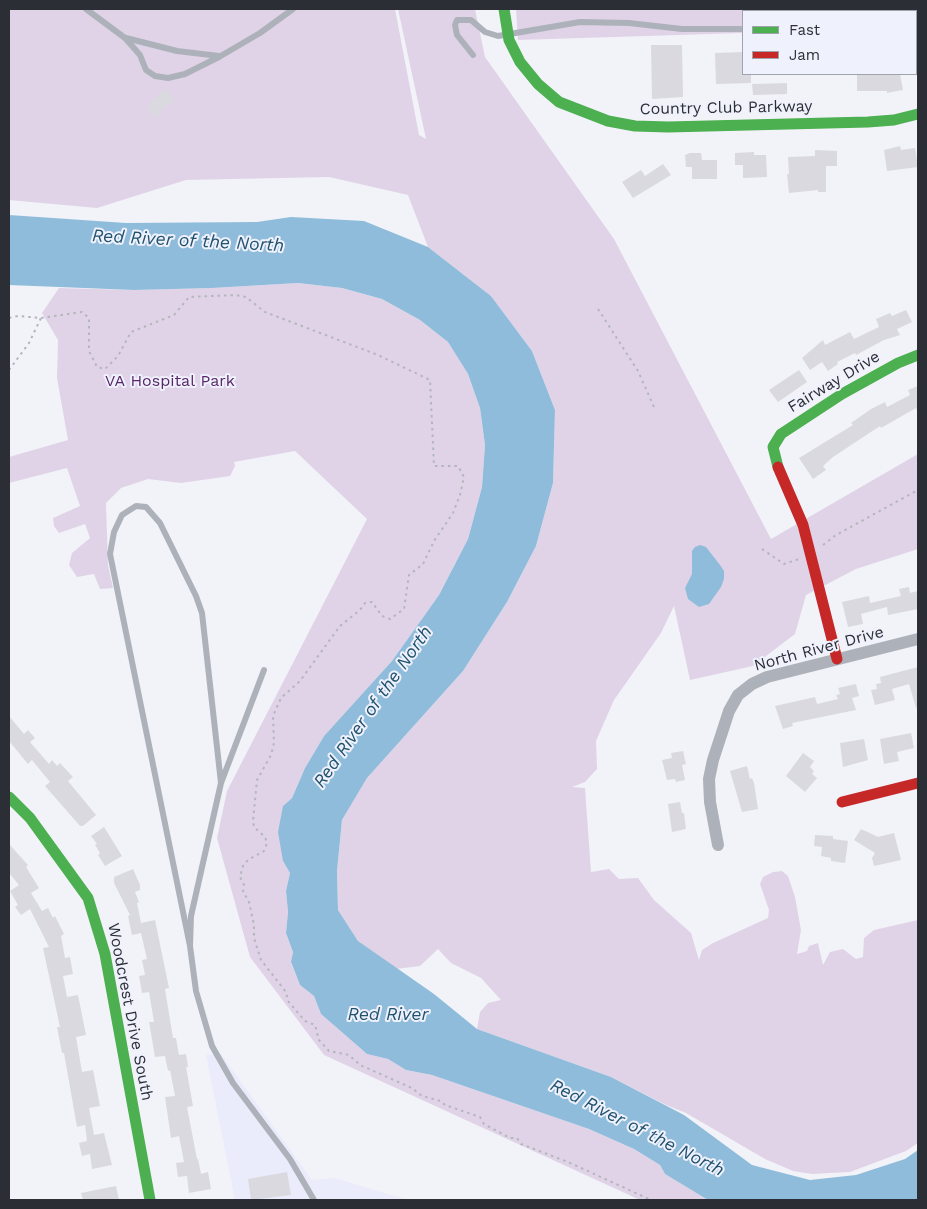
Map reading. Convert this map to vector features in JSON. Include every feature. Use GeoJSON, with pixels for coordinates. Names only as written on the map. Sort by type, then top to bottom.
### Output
{"type":"FeatureCollection","features":[{"type":"Feature","properties":{"kind":"street","name":"Country Club Parkway"},"geometry":{"type":"LineString","coordinates":[[504,9],[508,34],[520,62],[538,84],[559,102],[608,121],[635,126],[668,127],[868,122],[894,120],[918,114]]}},
{"type":"Feature","properties":{"kind":"street","name":"Fairway Drive"},"geometry":{"type":"LineString","coordinates":[[812,553],[803,525],[776,462],[773,447],[781,434],[842,394],[898,363],[918,355]]}},
{"type":"Feature","properties":{"kind":"street"},"geometry":{"type":"LineString","coordinates":[[812,553],[837,659]]}},
{"type":"Feature","properties":{"kind":"street","name":"North River Drive"},"geometry":{"type":"LineString","coordinates":[[718,845],[710,802],[709,779],[712,760],[728,711],[738,695],[752,684],[768,677],[918,639]]}},
{"type":"Feature","properties":{"kind":"street"},"geometry":{"type":"LineString","coordinates":[[842,802],[918,783]]}},
{"type":"Feature","properties":{"kind":"street","name":"Woodcrest Drive South"},"geometry":{"type":"LineString","coordinates":[[9,796],[30,818],[88,898],[105,954],[150,1200]]}},
{"type":"Feature","properties":{"kind":"lane"},"geometry":{"type":"LineString","coordinates":[[86,9],[125,38],[140,55],[146,70],[155,76],[168,78],[185,74],[219,56],[260,33],[286,11],[293,9]]}},
{"type":"Feature","properties":{"kind":"lane"},"geometry":{"type":"LineString","coordinates":[[474,55],[457,34],[455,25],[457,20],[470,20],[492,36],[580,22],[629,23],[682,29],[742,29]]}},
{"type":"Feature","properties":{"kind":"lane"},"geometry":{"type":"LineString","coordinates":[[125,38],[177,51],[219,56]]}},
{"type":"Feature","properties":{"kind":"lane"},"geometry":{"type":"LineString","coordinates":[[221,783],[202,614],[196,596],[160,523],[146,508],[136,506],[122,515],[114,532],[110,554],[190,946],[196,991],[212,1046],[233,1083],[290,1158],[314,1200]]}},
{"type":"Feature","properties":{"kind":"lane"},"geometry":{"type":"LineString","coordinates":[[190,946],[191,916],[221,783],[264,670]]}},
{"type":"Feature","properties":{"kind":"path"},"geometry":{"type":"LineString","coordinates":[[9,318],[18,316],[41,318],[82,312],[89,318],[89,351],[97,367],[105,369],[118,356],[131,332],[174,315],[189,297],[236,295],[246,297],[265,312],[378,355],[430,380],[434,466],[458,466],[464,477],[460,495],[453,513],[434,541],[424,564],[409,575],[404,609],[390,619],[382,616],[372,602],[365,603],[360,610],[340,626],[308,670],[281,698],[272,716],[274,743],[272,755],[257,780],[253,821],[254,827],[265,837],[267,843],[264,851],[248,860],[243,866],[240,876],[244,886],[243,891],[249,902],[254,925],[254,938],[261,960],[286,992],[288,1001],[305,1021],[315,1025],[319,1040],[329,1051],[350,1055],[360,1065],[412,1088],[422,1096],[441,1101],[445,1105],[480,1117],[484,1124],[510,1138],[517,1138],[521,1144],[568,1162],[652,1200]]}},
{"type":"Feature","properties":{"kind":"path"},"geometry":{"type":"LineString","coordinates":[[598,309],[638,371],[654,407]]}},
{"type":"Feature","properties":{"kind":"path"},"geometry":{"type":"LineString","coordinates":[[9,370],[30,343],[41,318]]}},
{"type":"Feature","properties":{"kind":"path"},"geometry":{"type":"LineString","coordinates":[[762,549],[784,564],[812,553],[836,535],[918,490]]}},
{"type":"Feature","properties":{"kind":"shaded area"},"geometry":{"type":"Polygon","coordinates":[[[221,1054],[312,1180],[335,1178],[408,1200],[235,1200],[206,1055],[221,1054]]]}},
{"type":"Feature","properties":{"kind":"green space"},"geometry":{"type":"Polygon","coordinates":[[[9,9],[395,9],[419,135],[426,139],[398,9],[475,9],[485,57],[614,239],[771,539],[918,454],[918,549],[856,569],[806,595],[795,634],[753,666],[690,680],[674,606],[661,633],[614,700],[596,741],[597,769],[585,782],[572,787],[585,788],[591,872],[609,869],[619,879],[638,878],[654,900],[691,933],[699,960],[702,950],[713,943],[768,918],[769,910],[760,884],[763,877],[773,872],[782,871],[788,876],[795,897],[801,930],[797,954],[807,951],[809,946],[818,943],[823,965],[830,952],[843,949],[856,959],[863,957],[864,938],[874,930],[918,920],[918,1143],[906,1151],[850,1172],[812,1174],[793,1171],[765,1159],[686,1113],[611,1077],[477,1029],[480,1012],[488,1003],[501,1000],[481,978],[451,963],[438,949],[420,966],[396,969],[358,941],[338,910],[337,871],[342,820],[367,778],[463,671],[507,602],[536,546],[553,483],[555,410],[532,351],[491,296],[428,247],[408,195],[329,177],[186,180],[97,208],[9,200],[9,9]]]}},
{"type":"Feature","properties":{"kind":"green space"},"geometry":{"type":"Polygon","coordinates":[[[516,9],[918,9],[742,10],[742,33],[518,40],[516,9]]]}},
{"type":"Feature","properties":{"kind":"green space","name":"VA Hospital Park"},"geometry":{"type":"Polygon","coordinates":[[[298,283],[342,288],[382,299],[420,320],[448,342],[468,374],[480,408],[485,445],[482,487],[468,539],[439,595],[392,661],[324,736],[305,768],[292,798],[283,806],[283,861],[290,873],[286,891],[288,912],[286,933],[293,952],[291,963],[300,985],[314,996],[321,1014],[367,1054],[388,1059],[406,1070],[432,1075],[589,1129],[634,1149],[660,1165],[665,1174],[708,1200],[640,1200],[324,1055],[250,957],[217,838],[227,791],[367,519],[295,451],[234,462],[235,466],[230,476],[181,483],[148,479],[121,488],[106,503],[108,565],[113,588],[100,589],[94,574],[77,577],[69,565],[72,553],[90,538],[85,524],[59,533],[54,526],[53,518],[80,506],[67,468],[9,483],[9,457],[68,440],[57,378],[58,340],[42,313],[59,288],[134,290],[298,283]]]}},
{"type":"Feature","properties":{"kind":"water","name":"Red River"},"geometry":{"type":"Polygon","coordinates":[[[9,215],[126,223],[257,222],[291,217],[364,221],[428,247],[491,296],[532,351],[555,410],[553,483],[536,546],[507,602],[463,671],[367,778],[342,820],[337,871],[338,910],[358,941],[434,994],[477,1029],[611,1077],[684,1115],[752,1165],[810,1180],[856,1175],[905,1159],[918,1150],[918,1200],[708,1200],[665,1174],[660,1165],[634,1149],[589,1129],[432,1075],[406,1070],[388,1059],[367,1054],[321,1014],[314,996],[300,985],[291,962],[293,952],[286,933],[288,912],[286,891],[290,873],[283,861],[278,832],[283,806],[292,798],[305,768],[324,736],[392,661],[439,595],[468,539],[482,487],[485,445],[480,408],[468,374],[448,342],[420,320],[382,299],[342,288],[298,283],[134,290],[9,285],[9,215]]]}},
{"type":"Feature","properties":{"kind":"water"},"geometry":{"type":"Polygon","coordinates":[[[700,545],[706,547],[720,565],[724,571],[724,579],[721,587],[709,604],[699,607],[688,599],[685,588],[692,574],[692,551],[700,545]]]}},
{"type":"Feature","properties":{"kind":"building"},"geometry":{"type":"Polygon","coordinates":[[[651,45],[682,45],[683,97],[652,99],[651,45]]]}},
{"type":"Feature","properties":{"kind":"building"},"geometry":{"type":"Polygon","coordinates":[[[742,52],[742,75],[751,75],[751,83],[716,84],[715,53],[742,52]]]}},
{"type":"Feature","properties":{"kind":"building"},"geometry":{"type":"Polygon","coordinates":[[[857,75],[900,75],[903,90],[887,93],[887,91],[857,91],[857,75]]]}},
{"type":"Feature","properties":{"kind":"building"},"geometry":{"type":"Polygon","coordinates":[[[787,83],[787,94],[753,95],[752,84],[787,83]]]}},
{"type":"Feature","properties":{"kind":"building"},"geometry":{"type":"Polygon","coordinates":[[[165,89],[175,99],[155,117],[146,106],[165,89]]]}},
{"type":"Feature","properties":{"kind":"building"},"geometry":{"type":"Polygon","coordinates":[[[900,146],[901,150],[915,148],[918,167],[887,171],[884,150],[900,146]]]}},
{"type":"Feature","properties":{"kind":"building"},"geometry":{"type":"Polygon","coordinates":[[[815,150],[837,151],[837,166],[826,166],[826,192],[818,192],[818,190],[789,193],[788,157],[815,156],[815,150]]]}},
{"type":"Feature","properties":{"kind":"building"},"geometry":{"type":"Polygon","coordinates":[[[754,152],[754,155],[766,155],[767,177],[743,178],[743,165],[735,165],[735,153],[754,152]]]}},
{"type":"Feature","properties":{"kind":"building"},"geometry":{"type":"Polygon","coordinates":[[[701,153],[702,160],[717,160],[717,179],[692,179],[692,167],[686,167],[685,155],[701,153]]]}},
{"type":"Feature","properties":{"kind":"building"},"geometry":{"type":"Polygon","coordinates":[[[663,164],[671,175],[633,198],[622,182],[641,170],[645,176],[663,164]]]}},
{"type":"Feature","properties":{"kind":"building"},"geometry":{"type":"Polygon","coordinates":[[[906,310],[912,322],[897,329],[900,335],[884,340],[856,355],[855,353],[837,362],[838,364],[828,371],[822,362],[810,370],[802,358],[823,340],[825,345],[850,332],[854,339],[879,327],[876,319],[890,313],[892,316],[906,310]]]}},
{"type":"Feature","properties":{"kind":"building"},"geometry":{"type":"Polygon","coordinates":[[[799,370],[807,382],[778,402],[769,390],[799,370]]]}},
{"type":"Feature","properties":{"kind":"building"},"geometry":{"type":"Polygon","coordinates":[[[918,386],[918,414],[916,408],[881,428],[880,426],[833,457],[823,466],[826,470],[813,479],[799,458],[853,425],[851,423],[871,409],[885,402],[887,407],[910,395],[908,390],[918,386]]]}},
{"type":"Feature","properties":{"kind":"building"},"geometry":{"type":"Polygon","coordinates":[[[909,587],[910,593],[918,591],[918,609],[888,615],[887,607],[861,614],[863,624],[848,627],[842,602],[869,596],[870,603],[901,596],[899,589],[909,587]]]}},
{"type":"Feature","properties":{"kind":"building"},"geometry":{"type":"Polygon","coordinates":[[[918,667],[918,707],[916,708],[909,684],[892,689],[895,700],[875,705],[871,690],[877,689],[876,684],[881,683],[880,677],[918,667]]]}},
{"type":"Feature","properties":{"kind":"building"},"geometry":{"type":"Polygon","coordinates":[[[856,684],[859,696],[852,698],[856,710],[792,723],[793,726],[783,729],[775,706],[815,697],[817,704],[838,699],[836,695],[840,694],[838,688],[856,684]]]}},
{"type":"Feature","properties":{"kind":"building"},"geometry":{"type":"Polygon","coordinates":[[[9,716],[24,734],[28,730],[35,738],[30,742],[49,764],[52,760],[57,766],[60,763],[73,777],[68,781],[96,815],[83,826],[80,826],[45,786],[50,782],[32,760],[28,764],[9,741],[9,716]]]}},
{"type":"Feature","properties":{"kind":"building"},"geometry":{"type":"Polygon","coordinates":[[[911,733],[914,748],[897,752],[899,761],[884,764],[880,739],[911,733]]]}},
{"type":"Feature","properties":{"kind":"building"},"geometry":{"type":"Polygon","coordinates":[[[864,739],[868,760],[843,767],[840,743],[864,739]]]}},
{"type":"Feature","properties":{"kind":"building"},"geometry":{"type":"Polygon","coordinates":[[[683,751],[686,764],[682,765],[685,780],[676,782],[675,779],[667,780],[662,760],[672,758],[671,753],[683,751]]]}},
{"type":"Feature","properties":{"kind":"building"},"geometry":{"type":"Polygon","coordinates":[[[803,753],[814,761],[810,767],[814,771],[812,774],[817,778],[805,792],[786,776],[803,753]]]}},
{"type":"Feature","properties":{"kind":"building"},"geometry":{"type":"Polygon","coordinates":[[[747,766],[750,779],[752,778],[754,783],[758,809],[742,812],[730,771],[747,766]]]}},
{"type":"Feature","properties":{"kind":"building"},"geometry":{"type":"Polygon","coordinates":[[[680,802],[682,813],[684,813],[686,829],[672,832],[668,804],[680,802]]]}},
{"type":"Feature","properties":{"kind":"building"},"geometry":{"type":"Polygon","coordinates":[[[104,827],[122,856],[105,866],[98,855],[100,853],[95,845],[97,844],[91,836],[104,827]]]}},
{"type":"Feature","properties":{"kind":"building"},"geometry":{"type":"Polygon","coordinates":[[[861,829],[878,837],[894,833],[901,860],[874,866],[872,858],[875,853],[854,840],[861,829]]]}},
{"type":"Feature","properties":{"kind":"building"},"geometry":{"type":"Polygon","coordinates":[[[815,835],[833,836],[833,839],[848,841],[845,863],[831,861],[831,858],[821,856],[822,847],[814,846],[815,835]]]}},
{"type":"Feature","properties":{"kind":"building"},"geometry":{"type":"Polygon","coordinates":[[[9,844],[28,865],[26,867],[39,888],[31,893],[42,911],[48,908],[53,918],[55,916],[64,934],[61,936],[65,958],[70,957],[73,974],[63,976],[67,997],[78,995],[86,1035],[76,1037],[82,1072],[93,1070],[100,1106],[89,1108],[94,1135],[104,1133],[112,1165],[92,1169],[90,1154],[82,1156],[79,1143],[87,1141],[85,1125],[77,1127],[64,1053],[62,1053],[57,1027],[60,1027],[43,948],[49,947],[30,909],[21,915],[15,907],[18,905],[10,891],[19,885],[9,873],[9,844]]]}},
{"type":"Feature","properties":{"kind":"building"},"geometry":{"type":"Polygon","coordinates":[[[133,869],[140,885],[140,890],[135,892],[139,902],[137,903],[141,923],[155,920],[169,988],[165,989],[173,1038],[176,1038],[179,1055],[186,1054],[188,1067],[186,1067],[193,1106],[187,1107],[197,1159],[201,1174],[208,1172],[211,1189],[189,1193],[187,1176],[178,1177],[176,1163],[184,1162],[179,1136],[171,1138],[165,1097],[175,1096],[170,1070],[168,1071],[165,1056],[155,1057],[149,1022],[154,1022],[149,992],[142,993],[139,976],[145,975],[142,960],[147,959],[141,933],[132,935],[128,916],[130,915],[114,883],[114,877],[133,869]]]}},
{"type":"Feature","properties":{"kind":"building"},"geometry":{"type":"Polygon","coordinates":[[[287,1172],[291,1195],[251,1200],[248,1179],[287,1172]]]}},
{"type":"Feature","properties":{"kind":"building"},"geometry":{"type":"Polygon","coordinates":[[[116,1186],[119,1200],[83,1200],[81,1193],[116,1186]]]}},
{"type":"Feature","properties":{"kind":"traffic: fast"},"geometry":{"type":"LineString","coordinates":[[504,9],[509,40],[520,62],[538,84],[559,102],[608,121],[635,126],[668,127],[868,122],[894,120],[918,114]]}},
{"type":"Feature","properties":{"kind":"traffic: fast"},"geometry":{"type":"LineString","coordinates":[[778,467],[773,447],[781,434],[842,394],[898,363],[918,355]]}},
{"type":"Feature","properties":{"kind":"traffic: fast"},"geometry":{"type":"LineString","coordinates":[[9,797],[30,818],[88,898],[105,954],[150,1200]]}},
{"type":"Feature","properties":{"kind":"traffic: jam"},"geometry":{"type":"LineString","coordinates":[[778,467],[803,525],[837,659]]}},
{"type":"Feature","properties":{"kind":"traffic: jam"},"geometry":{"type":"LineString","coordinates":[[842,802],[918,783]]}},
{"type":"Feature","properties":{"kind":"water label","name":"Red River of the North"},"geometry":{"type":"Point","coordinates":[188,241]}},
{"type":"Feature","properties":{"kind":"water label","name":"Red River of the North"},"geometry":{"type":"Point","coordinates":[373,707]}},
{"type":"Feature","properties":{"kind":"water label","name":"Red River of the North"},"geometry":{"type":"Point","coordinates":[637,1128]}}]}
